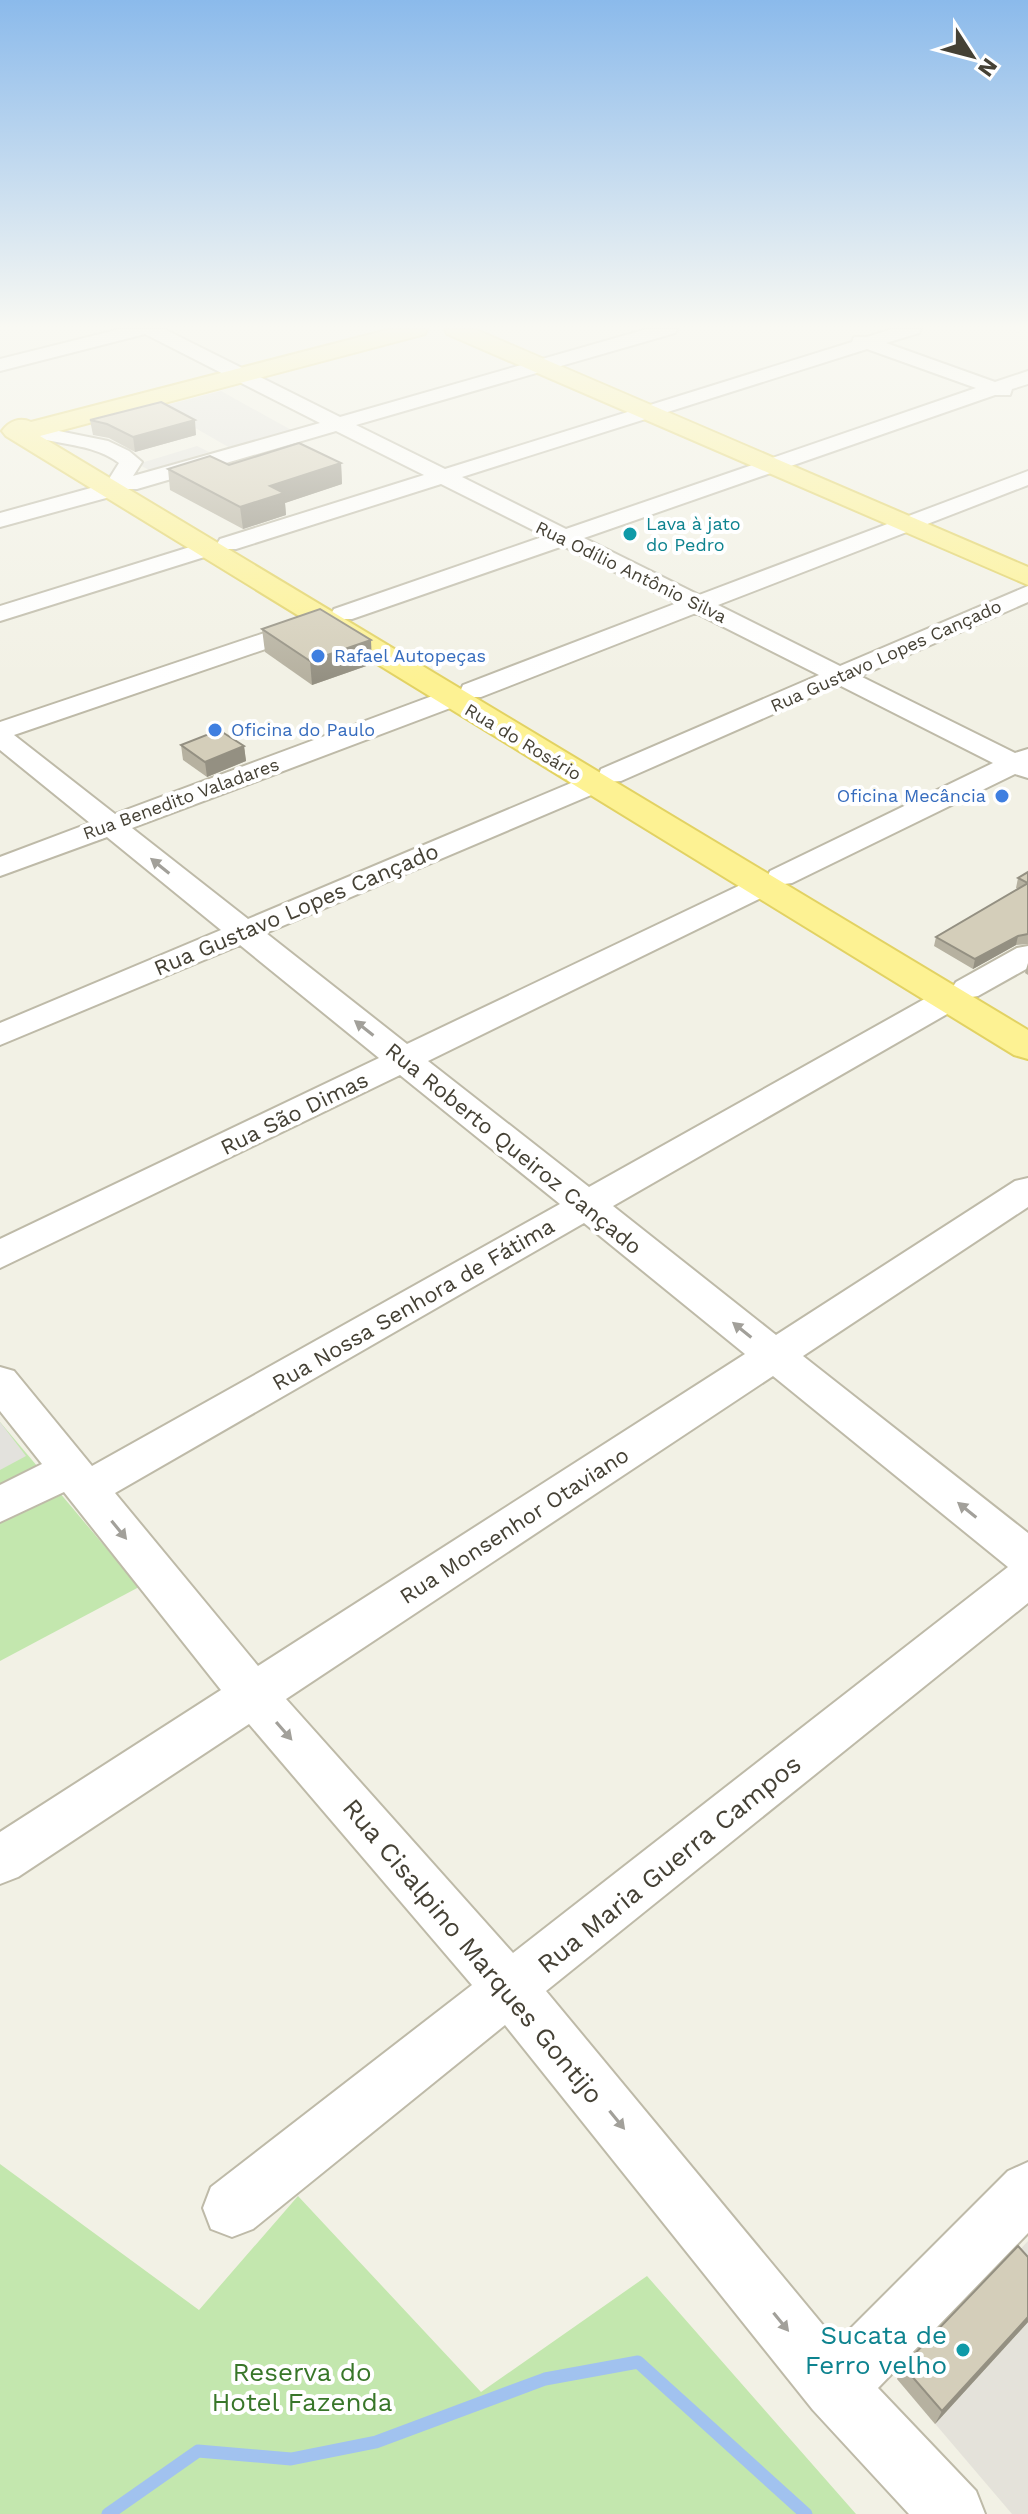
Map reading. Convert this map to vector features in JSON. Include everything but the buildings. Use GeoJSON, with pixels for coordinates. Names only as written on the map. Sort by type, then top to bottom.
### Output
{"type":"FeatureCollection","features":[{"type":"Feature","properties":{"kind":"main road","name":"Rua do Rosário"},"geometry":{"type":"LineString","coordinates":[[54,446],[122,479],[217,546],[958,994],[1028,1047]]}},
{"type":"Feature","properties":{"kind":"main road"},"geometry":{"type":"LineString","coordinates":[[724,446],[1028,577]]}},
{"type":"Feature","properties":{"kind":"main road","name":"Rua do Rosário"},"geometry":{"type":"LineString","coordinates":[[958,994],[1028,1026]]}},
{"type":"Feature","properties":{"kind":"street"},"geometry":{"type":"LineString","coordinates":[[106,446],[122,479]]}},
{"type":"Feature","properties":{"kind":"street"},"geometry":{"type":"LineString","coordinates":[[0,520],[122,479],[251,446]]}},
{"type":"Feature","properties":{"kind":"street","name":"Rua Odílio Antônio Silva"},"geometry":{"type":"LineString","coordinates":[[378,446],[699,604],[837,677],[1023,764]]}},
{"type":"Feature","properties":{"kind":"street"},"geometry":{"type":"LineString","coordinates":[[0,614],[539,446]]}},
{"type":"Feature","properties":{"kind":"street"},"geometry":{"type":"LineString","coordinates":[[0,731],[827,446]]}},
{"type":"Feature","properties":{"kind":"street","name":"Rua Benedito Valadares"},"geometry":{"type":"LineString","coordinates":[[0,867],[462,695],[1028,477]]}},
{"type":"Feature","properties":{"kind":"street","name":"Rua Gustavo Lopes Cançado"},"geometry":{"type":"LineString","coordinates":[[0,1035],[602,779],[1028,593]]}},
{"type":"Feature","properties":{"kind":"street","name":"Rua Roberto Queiroz Cançado"},"geometry":{"type":"LineString","coordinates":[[0,737],[1028,1558]]}},
{"type":"Feature","properties":{"kind":"street","name":"Rua São Dimas"},"geometry":{"type":"LineString","coordinates":[[0,1255],[771,881],[1023,764]]}},
{"type":"Feature","properties":{"kind":"street","name":"Rua Nossa Senhora de Fátima"},"geometry":{"type":"LineString","coordinates":[[0,1505],[79,1479],[586,1206],[1028,955]]}},
{"type":"Feature","properties":{"kind":"street","name":"Rua Monsenhor Otaviano"},"geometry":{"type":"LineString","coordinates":[[0,1860],[1028,1190]]}},
{"type":"Feature","properties":{"kind":"street","name":"Rua Cisalpino Marques Gontijo"},"geometry":{"type":"LineString","coordinates":[[0,1382],[253,1695],[511,1990],[835,2388],[953,2514]]}},
{"type":"Feature","properties":{"kind":"street","name":"Rua Maria Guerra Campos"},"geometry":{"type":"LineString","coordinates":[[232,2208],[511,1990],[1028,1577]]}},
{"type":"Feature","properties":{"kind":"street"},"geometry":{"type":"LineString","coordinates":[[835,2388],[1028,2191]]}},
{"type":"Feature","properties":{"kind":"shaded area"},"geometry":{"type":"Polygon","coordinates":[[[196,446],[209,452],[149,470],[138,464],[196,446]]]}},
{"type":"Feature","properties":{"kind":"shaded area"},"geometry":{"type":"Polygon","coordinates":[[[0,1422],[26,1456],[0,1470],[0,1422]]]}},
{"type":"Feature","properties":{"kind":"shaded area","name":"Sucata de Ferro velho"},"geometry":{"type":"Polygon","coordinates":[[[1028,2241],[1028,2514],[1012,2514],[897,2379],[1028,2241]]]}},
{"type":"Feature","properties":{"kind":"green space"},"geometry":{"type":"Polygon","coordinates":[[[0,1422],[139,1587],[0,1661],[0,1422]]]}},
{"type":"Feature","properties":{"kind":"green space","name":"Reserva do Hotel Fazenda"},"geometry":{"type":"Polygon","coordinates":[[[0,2164],[199,2310],[298,2196],[481,2392],[647,2276],[856,2514],[0,2514],[0,2164]]]}},
{"type":"Feature","properties":{"kind":"waterway"},"geometry":{"type":"LineString","coordinates":[[108,2514],[198,2451],[291,2459],[376,2442],[545,2379],[638,2362],[806,2514]]}},
{"type":"Feature","properties":{"kind":"place","name":"Lava à jato do Pedro"},"geometry":{"type":"Point","coordinates":[630,534]}},
{"type":"Feature","properties":{"kind":"place","name":"Rafael Autopeças"},"geometry":{"type":"Point","coordinates":[318,656]}},
{"type":"Feature","properties":{"kind":"place","name":"Oficina do Paulo"},"geometry":{"type":"Point","coordinates":[215,730]}},
{"type":"Feature","properties":{"kind":"place","name":"Oficina Mecância"},"geometry":{"type":"Point","coordinates":[1002,796]}},
{"type":"Feature","properties":{"kind":"place","name":"Sucata de Ferro velho"},"geometry":{"type":"Point","coordinates":[963,2350]}}]}
